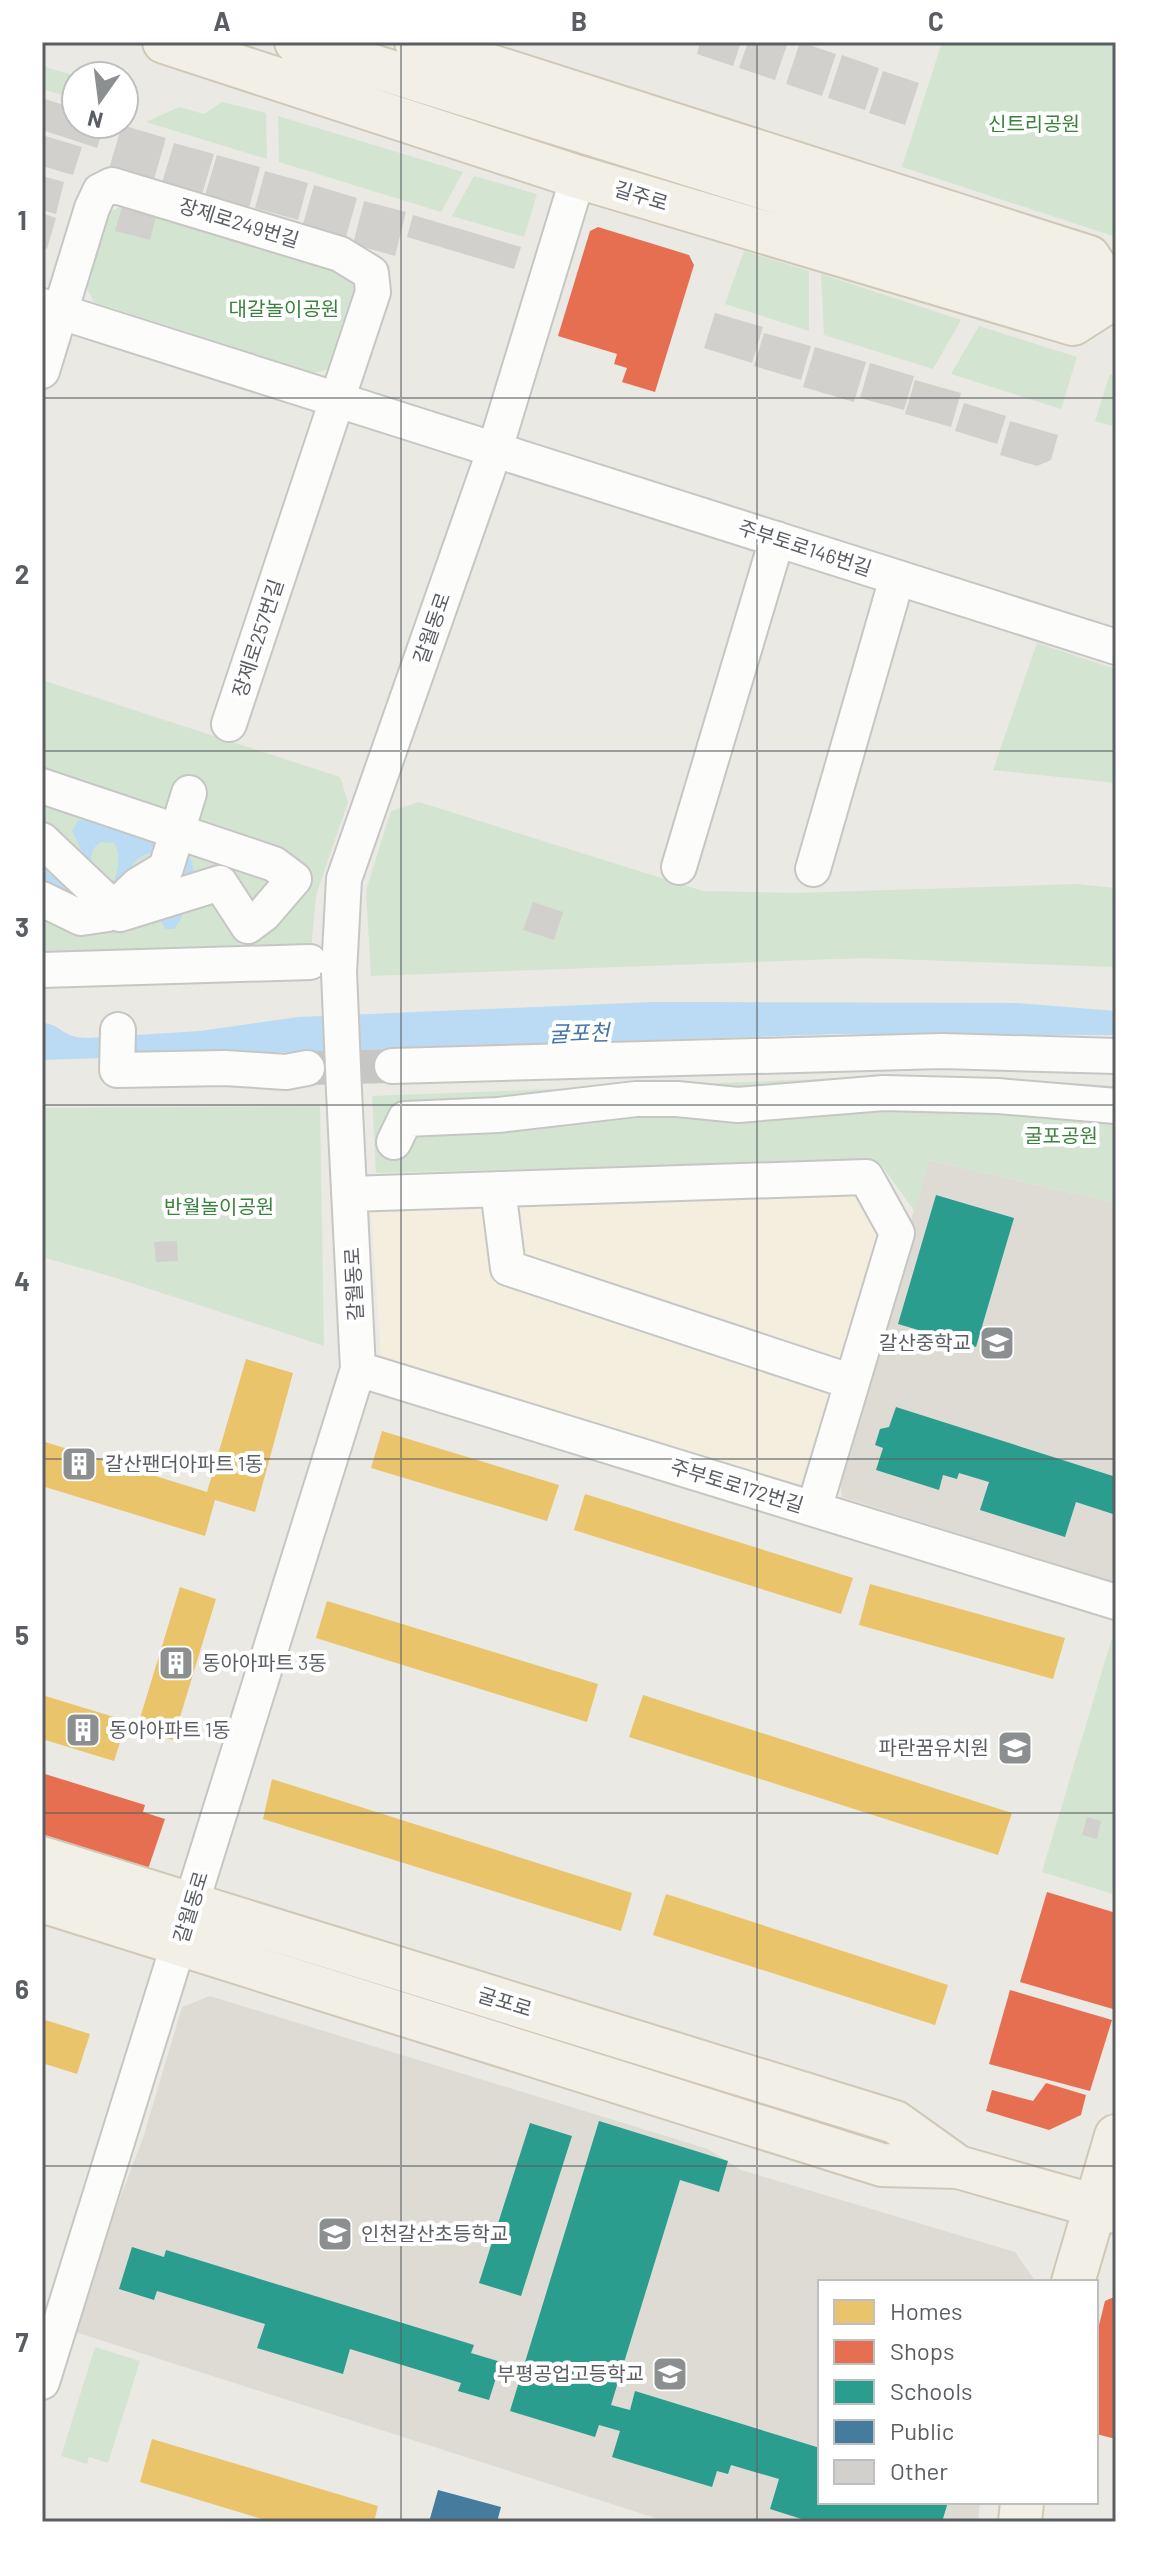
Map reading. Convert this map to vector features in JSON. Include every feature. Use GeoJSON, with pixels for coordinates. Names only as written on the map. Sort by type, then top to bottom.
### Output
{"type":"FeatureCollection","features":[{"type":"Feature","properties":{"kind":"main road"},"geometry":{"type":"LineString","coordinates":[[296,42],[1116,298]]}},
{"type":"Feature","properties":{"kind":"main road"},"geometry":{"type":"LineString","coordinates":[[416,42],[1089,257],[1116,298]]}},
{"type":"Feature","properties":{"kind":"main road","name":"길주로"},"geometry":{"type":"LineString","coordinates":[[173,43],[578,177],[1073,324],[1116,298]]}},
{"type":"Feature","properties":{"kind":"main road","name":"굴포로"},"geometry":{"type":"LineString","coordinates":[[42,1858],[186,1924]]}},
{"type":"Feature","properties":{"kind":"main road","name":"굴포로"},"geometry":{"type":"LineString","coordinates":[[42,1901],[186,1924],[895,2122],[958,2167],[1105,2209]]}},
{"type":"Feature","properties":{"kind":"main road"},"geometry":{"type":"LineString","coordinates":[[1074,2280],[1105,2209],[1116,2136]]}},
{"type":"Feature","properties":{"kind":"street","name":"갈월동로"},"geometry":{"type":"LineString","coordinates":[[42,2382],[358,1369],[344,1091],[324,967],[344,879],[495,449],[578,177]]}},
{"type":"Feature","properties":{"kind":"street","name":"장제로249번길"},"geometry":{"type":"LineString","coordinates":[[42,371],[52,309],[100,191],[112,185],[340,254],[371,273],[373,292],[286,552]]}},
{"type":"Feature","properties":{"kind":"street"},"geometry":{"type":"LineString","coordinates":[[52,309],[495,449]]}},
{"type":"Feature","properties":{"kind":"street","name":"주부토로146번길"},"geometry":{"type":"LineString","coordinates":[[495,449],[1116,647]]}},
{"type":"Feature","properties":{"kind":"street"},"geometry":{"type":"LineString","coordinates":[[679,867],[777,539]]}},
{"type":"Feature","properties":{"kind":"street","name":"장제로257번길"},"geometry":{"type":"LineString","coordinates":[[229,724],[286,552]]}},
{"type":"Feature","properties":{"kind":"street"},"geometry":{"type":"LineString","coordinates":[[813,869],[897,578]]}},
{"type":"Feature","properties":{"kind":"street"},"geometry":{"type":"LineString","coordinates":[[42,786],[174,842],[274,864],[294,879],[264,914],[248,926],[220,883],[120,914],[43,841]]}},
{"type":"Feature","properties":{"kind":"street"},"geometry":{"type":"LineString","coordinates":[[98,893],[138,885],[166,868],[189,793]]}},
{"type":"Feature","properties":{"kind":"street"},"geometry":{"type":"LineString","coordinates":[[42,899],[81,918],[108,914],[98,893]]}},
{"type":"Feature","properties":{"kind":"street"},"geometry":{"type":"LineString","coordinates":[[42,970],[324,967]]}},
{"type":"Feature","properties":{"kind":"street"},"geometry":{"type":"LineString","coordinates":[[118,1030],[117,1070],[225,1068],[286,1072],[307,1068]]}},
{"type":"Feature","properties":{"kind":"street"},"geometry":{"type":"LineString","coordinates":[[392,1066],[942,1051],[1116,1056]]}},
{"type":"Feature","properties":{"kind":"street"},"geometry":{"type":"LineString","coordinates":[[394,1142],[405,1119],[498,1115],[636,1099],[677,1099],[738,1105],[884,1093],[941,1104],[1012,1097],[1116,1106]]}},
{"type":"Feature","properties":{"kind":"street"},"geometry":{"type":"LineString","coordinates":[[349,1194],[866,1177],[897,1233],[814,1509]]}},
{"type":"Feature","properties":{"kind":"street"},"geometry":{"type":"LineString","coordinates":[[498,1189],[508,1268],[852,1382]]}},
{"type":"Feature","properties":{"kind":"street","name":"주부토로172번길"},"geometry":{"type":"LineString","coordinates":[[358,1369],[1116,1602]]}},
{"type":"Feature","properties":{"kind":"shaded area","name":"갈산중학교"},"geometry":{"type":"Polygon","coordinates":[[[928,1160],[1116,1203],[1116,1583],[842,1497],[839,1474],[928,1160]]]}},
{"type":"Feature","properties":{"kind":"shaded area"},"geometry":{"type":"Polygon","coordinates":[[[866,1189],[883,1235],[799,1488],[381,1359],[370,1196],[866,1189]]]}},
{"type":"Feature","properties":{"kind":"shaded area"},"geometry":{"type":"Polygon","coordinates":[[[210,1996],[708,2149],[741,2170],[1015,2252],[1035,2280],[818,2280],[818,2504],[980,2504],[978,2522],[668,2522],[69,2330],[143,2138],[182,2007],[210,1996]]]}},
{"type":"Feature","properties":{"kind":"green space","name":"신트리공원"},"geometry":{"type":"Polygon","coordinates":[[[942,42],[1116,42],[1116,237],[902,167],[942,42]]]}},
{"type":"Feature","properties":{"kind":"green space"},"geometry":{"type":"Polygon","coordinates":[[[42,66],[60,71],[60,94],[42,89],[42,66]]]}},
{"type":"Feature","properties":{"kind":"green space"},"geometry":{"type":"Polygon","coordinates":[[[222,102],[266,113],[267,159],[146,122],[179,107],[204,114],[222,102]]]}},
{"type":"Feature","properties":{"kind":"green space"},"geometry":{"type":"Polygon","coordinates":[[[278,116],[463,172],[441,212],[279,162],[278,116]]]}},
{"type":"Feature","properties":{"kind":"green space"},"geometry":{"type":"Polygon","coordinates":[[[474,176],[537,194],[524,237],[452,216],[474,176]]]}},
{"type":"Feature","properties":{"kind":"green space","name":"대갈놀이공원"},"geometry":{"type":"Polygon","coordinates":[[[124,205],[351,276],[358,297],[333,368],[314,373],[94,302],[84,284],[107,213],[124,205]]]}},
{"type":"Feature","properties":{"kind":"green space"},"geometry":{"type":"Polygon","coordinates":[[[744,251],[809,271],[809,331],[725,304],[744,251]]]}},
{"type":"Feature","properties":{"kind":"green space"},"geometry":{"type":"Polygon","coordinates":[[[821,274],[961,320],[933,369],[824,335],[821,274]]]}},
{"type":"Feature","properties":{"kind":"green space"},"geometry":{"type":"Polygon","coordinates":[[[979,326],[1077,357],[1061,409],[951,374],[979,326]]]}},
{"type":"Feature","properties":{"kind":"green space"},"geometry":{"type":"Polygon","coordinates":[[[1110,374],[1116,376],[1116,427],[1095,421],[1110,374]]]}},
{"type":"Feature","properties":{"kind":"green space"},"geometry":{"type":"Polygon","coordinates":[[[1037,643],[1116,669],[1116,783],[993,770],[1037,643]]]}},
{"type":"Feature","properties":{"kind":"green space"},"geometry":{"type":"Polygon","coordinates":[[[42,680],[340,777],[348,802],[316,895],[310,962],[42,977],[42,680]]]}},
{"type":"Feature","properties":{"kind":"green space"},"geometry":{"type":"Polygon","coordinates":[[[419,802],[703,891],[794,893],[1077,884],[1116,888],[1116,967],[865,958],[371,976],[366,890],[391,811],[419,802]]]}},
{"type":"Feature","properties":{"kind":"green space","name":"굴포공원"},"geometry":{"type":"Polygon","coordinates":[[[874,1077],[1030,1080],[1116,1086],[1116,1203],[929,1160],[915,1212],[880,1163],[830,1161],[376,1173],[372,1096],[874,1077]]]}},
{"type":"Feature","properties":{"kind":"green space","name":"반월놀이공원"},"geometry":{"type":"Polygon","coordinates":[[[320,1106],[324,1346],[42,1257],[42,1108],[320,1106]]]}},
{"type":"Feature","properties":{"kind":"green space"},"geometry":{"type":"Polygon","coordinates":[[[1116,1629],[1116,1895],[1042,1872],[1116,1629]]]}},
{"type":"Feature","properties":{"kind":"green space"},"geometry":{"type":"Polygon","coordinates":[[[95,2347],[140,2361],[108,2463],[89,2457],[87,2464],[61,2456],[95,2347]]]}},
{"type":"Feature","properties":{"kind":"water"},"geometry":{"type":"Polygon","coordinates":[[[78,820],[101,823],[152,836],[186,852],[194,870],[194,881],[189,902],[174,929],[166,929],[154,913],[183,885],[182,873],[175,861],[161,851],[136,861],[122,885],[104,906],[42,886],[42,865],[50,875],[61,881],[85,858],[72,831],[78,820]],[[101,842],[94,848],[91,859],[92,872],[110,888],[118,866],[114,843],[101,842]]]}},
{"type":"Feature","properties":{"kind":"water","name":"굴포천"},"geometry":{"type":"Polygon","coordinates":[[[653,1002],[1017,1003],[1116,1011],[1116,1035],[837,1034],[42,1060],[42,1023],[72,1036],[88,1038],[200,1031],[298,1017],[653,1002]]]}},
{"type":"Feature","properties":{"kind":"building: Homes","name":"갈산팬더아파트 1동"},"geometry":{"type":"Polygon","coordinates":[[[246,1359],[293,1373],[255,1512],[215,1500],[205,1536],[42,1486],[42,1441],[207,1492],[246,1359]]]}},
{"type":"Feature","properties":{"kind":"building: Homes"},"geometry":{"type":"Polygon","coordinates":[[[382,1431],[559,1485],[547,1521],[371,1468],[382,1431]]]}},
{"type":"Feature","properties":{"kind":"building: Homes"},"geometry":{"type":"Polygon","coordinates":[[[585,1494],[853,1578],[841,1614],[574,1530],[585,1494]]]}},
{"type":"Feature","properties":{"kind":"building: Homes"},"geometry":{"type":"Polygon","coordinates":[[[870,1584],[1065,1638],[1053,1679],[859,1625],[870,1584]]]}},
{"type":"Feature","properties":{"kind":"building: Homes","name":"동아아파트 3동"},"geometry":{"type":"Polygon","coordinates":[[[180,1587],[216,1599],[173,1740],[137,1728],[180,1587]]]}},
{"type":"Feature","properties":{"kind":"building: Homes"},"geometry":{"type":"Polygon","coordinates":[[[327,1601],[598,1684],[587,1722],[316,1638],[327,1601]]]}},
{"type":"Feature","properties":{"kind":"building: Homes","name":"동아아파트 1동"},"geometry":{"type":"Polygon","coordinates":[[[42,1695],[127,1721],[114,1761],[42,1739],[42,1695]]]}},
{"type":"Feature","properties":{"kind":"building: Homes"},"geometry":{"type":"Polygon","coordinates":[[[643,1695],[1012,1813],[998,1855],[629,1737],[643,1695]]]}},
{"type":"Feature","properties":{"kind":"building: Homes"},"geometry":{"type":"Polygon","coordinates":[[[272,1779],[632,1893],[621,1931],[263,1819],[272,1779]]]}},
{"type":"Feature","properties":{"kind":"building: Homes"},"geometry":{"type":"Polygon","coordinates":[[[666,1894],[948,1985],[935,2025],[653,1935],[666,1894]]]}},
{"type":"Feature","properties":{"kind":"building: Homes"},"geometry":{"type":"Polygon","coordinates":[[[42,2019],[90,2034],[77,2074],[42,2063],[42,2019]]]}},
{"type":"Feature","properties":{"kind":"building: Homes"},"geometry":{"type":"Polygon","coordinates":[[[152,2439],[378,2506],[374,2522],[272,2522],[140,2482],[152,2439]]]}},
{"type":"Feature","properties":{"kind":"building: Shops"},"geometry":{"type":"Polygon","coordinates":[[[598,227],[689,255],[694,265],[655,392],[622,382],[627,368],[614,364],[617,354],[558,336],[590,231],[598,227]]]}},
{"type":"Feature","properties":{"kind":"building: Shops"},"geometry":{"type":"Polygon","coordinates":[[[45,1774],[145,1805],[143,1812],[165,1819],[148,1869],[42,1834],[42,1784],[45,1774]]]}},
{"type":"Feature","properties":{"kind":"building: Shops"},"geometry":{"type":"Polygon","coordinates":[[[1047,1892],[1116,1913],[1116,2000],[1113,2009],[1020,1982],[1047,1892]]]}},
{"type":"Feature","properties":{"kind":"building: Shops"},"geometry":{"type":"Polygon","coordinates":[[[1010,1990],[1112,2020],[1090,2091],[989,2064],[1010,1990]]]}},
{"type":"Feature","properties":{"kind":"building: Shops"},"geometry":{"type":"Polygon","coordinates":[[[1046,2083],[1086,2095],[1081,2115],[1049,2130],[986,2111],[992,2090],[1033,2101],[1046,2083]]]}},
{"type":"Feature","properties":{"kind":"building: Shops"},"geometry":{"type":"Polygon","coordinates":[[[1116,2296],[1116,2439],[1098,2434],[1098,2329],[1105,2301],[1116,2296]]]}},
{"type":"Feature","properties":{"kind":"building: Schools"},"geometry":{"type":"Polygon","coordinates":[[[936,1195],[1014,1218],[976,1347],[898,1324],[936,1195]]]}},
{"type":"Feature","properties":{"kind":"building: Schools"},"geometry":{"type":"Polygon","coordinates":[[[896,1407],[1116,1477],[1116,1515],[1076,1502],[1065,1537],[980,1510],[989,1482],[959,1473],[957,1479],[943,1475],[939,1490],[876,1470],[883,1448],[875,1445],[880,1429],[889,1427],[896,1407]]]}},
{"type":"Feature","properties":{"kind":"building: Schools"},"geometry":{"type":"Polygon","coordinates":[[[599,2121],[728,2161],[719,2192],[680,2180],[611,2405],[630,2410],[635,2391],[818,2447],[818,2504],[947,2504],[942,2522],[811,2522],[770,2509],[779,2479],[731,2465],[728,2474],[717,2471],[712,2487],[612,2457],[620,2431],[599,2425],[595,2437],[510,2411],[599,2121]]]}},
{"type":"Feature","properties":{"kind":"building: Schools"},"geometry":{"type":"Polygon","coordinates":[[[530,2123],[572,2136],[521,2296],[479,2283],[530,2123]]]}},
{"type":"Feature","properties":{"kind":"building: Schools"},"geometry":{"type":"Polygon","coordinates":[[[132,2247],[164,2257],[166,2250],[474,2345],[471,2353],[501,2362],[489,2400],[458,2391],[461,2383],[350,2349],[343,2374],[257,2348],[265,2324],[157,2291],[154,2300],[119,2289],[132,2247]]]}},
{"type":"Feature","properties":{"kind":"building: Public"},"geometry":{"type":"Polygon","coordinates":[[[438,2490],[501,2507],[497,2522],[429,2522],[438,2490]]]}},
{"type":"Feature","properties":{"kind":"building: Other"},"geometry":{"type":"Polygon","coordinates":[[[700,42],[741,42],[733,66],[697,54],[700,42]]]}},
{"type":"Feature","properties":{"kind":"building: Other"},"geometry":{"type":"Polygon","coordinates":[[[748,42],[788,42],[775,80],[739,68],[748,42]]]}},
{"type":"Feature","properties":{"kind":"building: Other"},"geometry":{"type":"Polygon","coordinates":[[[800,42],[836,54],[822,96],[786,84],[800,42]]]}},
{"type":"Feature","properties":{"kind":"building: Other"},"geometry":{"type":"Polygon","coordinates":[[[842,55],[879,68],[865,110],[828,98],[842,55]]]}},
{"type":"Feature","properties":{"kind":"building: Other"},"geometry":{"type":"Polygon","coordinates":[[[883,71],[919,83],[905,125],[869,113],[883,71]]]}},
{"type":"Feature","properties":{"kind":"building: Other"},"geometry":{"type":"Polygon","coordinates":[[[42,98],[60,104],[60,136],[42,130],[42,98]]]}},
{"type":"Feature","properties":{"kind":"building: Other"},"geometry":{"type":"Polygon","coordinates":[[[140,130],[166,138],[152,186],[108,172],[118,140],[140,140],[140,130]]]}},
{"type":"Feature","properties":{"kind":"building: Other"},"geometry":{"type":"Polygon","coordinates":[[[42,135],[82,147],[73,175],[42,166],[42,135]]]}},
{"type":"Feature","properties":{"kind":"building: Other"},"geometry":{"type":"Polygon","coordinates":[[[73,140],[100,140],[97,148],[73,140]]]}},
{"type":"Feature","properties":{"kind":"building: Other"},"geometry":{"type":"Polygon","coordinates":[[[174,143],[214,154],[200,201],[160,189],[174,143]]]}},
{"type":"Feature","properties":{"kind":"building: Other"},"geometry":{"type":"Polygon","coordinates":[[[217,155],[260,167],[249,208],[205,195],[217,155]]]}},
{"type":"Feature","properties":{"kind":"building: Other"},"geometry":{"type":"Polygon","coordinates":[[[265,171],[308,183],[298,220],[255,208],[265,171]]]}},
{"type":"Feature","properties":{"kind":"building: Other"},"geometry":{"type":"Polygon","coordinates":[[[42,176],[64,182],[56,214],[42,210],[42,176]]]}},
{"type":"Feature","properties":{"kind":"building: Other"},"geometry":{"type":"Polygon","coordinates":[[[314,185],[357,198],[344,244],[301,231],[314,185]]]}},
{"type":"Feature","properties":{"kind":"building: Other"},"geometry":{"type":"Polygon","coordinates":[[[364,201],[406,212],[395,256],[353,244],[364,201]]]}},
{"type":"Feature","properties":{"kind":"building: Other"},"geometry":{"type":"Polygon","coordinates":[[[122,207],[156,216],[150,240],[115,231],[122,207]]]}},
{"type":"Feature","properties":{"kind":"building: Other"},"geometry":{"type":"Polygon","coordinates":[[[42,213],[56,218],[47,249],[42,247],[42,213]]]}},
{"type":"Feature","properties":{"kind":"building: Other"},"geometry":{"type":"Polygon","coordinates":[[[413,215],[521,247],[514,269],[407,237],[413,215]]]}},
{"type":"Feature","properties":{"kind":"building: Other"},"geometry":{"type":"Polygon","coordinates":[[[715,313],[763,327],[752,363],[704,348],[715,313]]]}},
{"type":"Feature","properties":{"kind":"building: Other"},"geometry":{"type":"Polygon","coordinates":[[[764,333],[811,346],[801,380],[754,366],[764,333]]]}},
{"type":"Feature","properties":{"kind":"building: Other"},"geometry":{"type":"Polygon","coordinates":[[[815,347],[866,362],[854,402],[803,387],[815,347]]]}},
{"type":"Feature","properties":{"kind":"building: Other"},"geometry":{"type":"Polygon","coordinates":[[[870,363],[914,376],[904,410],[860,398],[870,363]]]}},
{"type":"Feature","properties":{"kind":"building: Other"},"geometry":{"type":"Polygon","coordinates":[[[915,380],[961,393],[951,427],[905,414],[915,380]]]}},
{"type":"Feature","properties":{"kind":"building: Other"},"geometry":{"type":"Polygon","coordinates":[[[964,403],[1006,416],[997,444],[955,431],[964,403]]]}},
{"type":"Feature","properties":{"kind":"building: Other"},"geometry":{"type":"Polygon","coordinates":[[[1010,421],[1058,435],[1051,460],[1037,466],[1000,455],[1010,421]]]}},
{"type":"Feature","properties":{"kind":"building: Other"},"geometry":{"type":"Polygon","coordinates":[[[533,902],[563,912],[554,940],[523,930],[533,902]]]}},
{"type":"Feature","properties":{"kind":"building: Other"},"geometry":{"type":"Polygon","coordinates":[[[177,1241],[178,1261],[156,1262],[154,1242],[177,1241]]]}},
{"type":"Feature","properties":{"kind":"building: Other"},"geometry":{"type":"Polygon","coordinates":[[[1087,1817],[1101,1821],[1097,1839],[1082,1835],[1087,1817]]]}},
{"type":"Feature","properties":{"kind":"tunnel"},"geometry":{"type":"LineString","coordinates":[[307,1068],[392,1066]]}},
{"type":"Feature","properties":{"kind":"place","name":"갈산중학교"},"geometry":{"type":"Point","coordinates":[997,1343]}},
{"type":"Feature","properties":{"kind":"place","name":"갈산팬더아파트 1동"},"geometry":{"type":"Point","coordinates":[79,1464]}},
{"type":"Feature","properties":{"kind":"place","name":"동아아파트 3동"},"geometry":{"type":"Point","coordinates":[176,1663]}},
{"type":"Feature","properties":{"kind":"place","name":"동아아파트 1동"},"geometry":{"type":"Point","coordinates":[83,1730]}},
{"type":"Feature","properties":{"kind":"place","name":"파란꿈유치원"},"geometry":{"type":"Point","coordinates":[1015,1748]}},
{"type":"Feature","properties":{"kind":"place","name":"인천갈산초등학교"},"geometry":{"type":"Point","coordinates":[335,2234]}},
{"type":"Feature","properties":{"kind":"place","name":"부평공업고등학교"},"geometry":{"type":"Point","coordinates":[670,2374]}}]}
